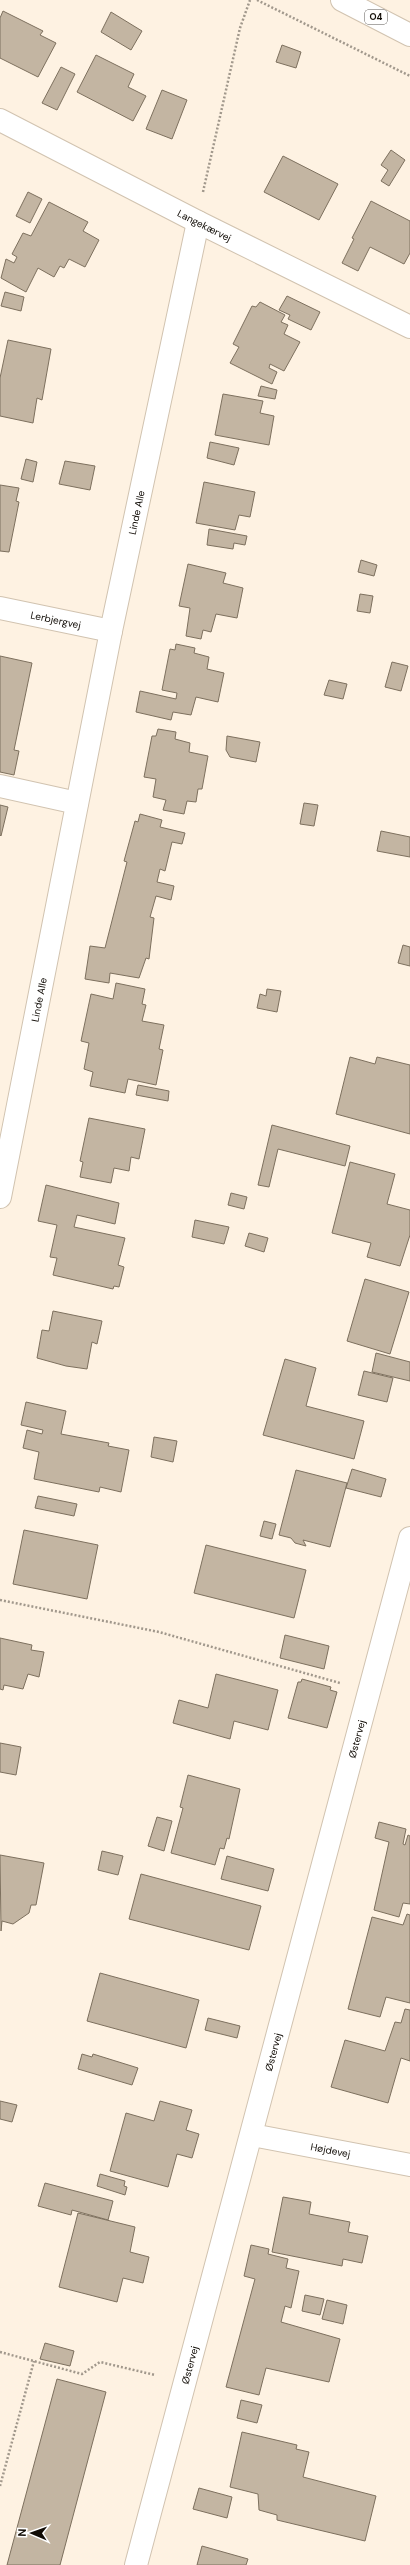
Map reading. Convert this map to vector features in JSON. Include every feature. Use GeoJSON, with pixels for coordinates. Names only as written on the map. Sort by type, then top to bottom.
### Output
{"type":"FeatureCollection","features":[{"type":"Feature","properties":{"kind":"street","name":"O4"},"geometry":{"type":"LineString","coordinates":[[342,0],[410,35]]}},
{"type":"Feature","properties":{"kind":"street","name":"Langekærvej"},"geometry":{"type":"LineString","coordinates":[[0,120],[198,222],[410,327]]}},
{"type":"Feature","properties":{"kind":"street","name":"Linde Alle"},"geometry":{"type":"LineString","coordinates":[[0,1196],[3,1170],[111,631],[198,222]]}},
{"type":"Feature","properties":{"kind":"street","name":"Lerbjergvej"},"geometry":{"type":"LineString","coordinates":[[0,608],[111,631]]}},
{"type":"Feature","properties":{"kind":"street"},"geometry":{"type":"LineString","coordinates":[[0,786],[77,803]]}},
{"type":"Feature","properties":{"kind":"street","name":"Østervej"},"geometry":{"type":"LineString","coordinates":[[136,2565],[252,2135],[410,1538]]}},
{"type":"Feature","properties":{"kind":"street","name":"Højdevej"},"geometry":{"type":"LineString","coordinates":[[252,2135],[410,2165]]}},
{"type":"Feature","properties":{"kind":"path"},"geometry":{"type":"LineString","coordinates":[[198,222],[204,183],[240,28],[250,0]]}},
{"type":"Feature","properties":{"kind":"path"},"geometry":{"type":"LineString","coordinates":[[256,0],[410,76]]}},
{"type":"Feature","properties":{"kind":"path"},"geometry":{"type":"LineString","coordinates":[[0,1600],[159,1632],[369,1691]]}},
{"type":"Feature","properties":{"kind":"path"},"geometry":{"type":"LineString","coordinates":[[0,2352],[82,2374],[100,2362],[185,2382]]}},
{"type":"Feature","properties":{"kind":"path"},"geometry":{"type":"LineString","coordinates":[[0,2486],[34,2361]]}},
{"type":"Feature","properties":{"kind":"building"},"geometry":{"type":"Polygon","coordinates":[[[3,11],[43,31],[40,35],[56,43],[38,77],[0,58],[0,18],[3,11]]]}},
{"type":"Feature","properties":{"kind":"building"},"geometry":{"type":"Polygon","coordinates":[[[111,12],[142,31],[131,50],[101,32],[111,12]]]}},
{"type":"Feature","properties":{"kind":"building"},"geometry":{"type":"Polygon","coordinates":[[[282,45],[301,52],[296,68],[276,62],[282,45]]]}},
{"type":"Feature","properties":{"kind":"building"},"geometry":{"type":"Polygon","coordinates":[[[96,55],[134,74],[128,87],[146,96],[133,121],[77,92],[96,55]]]}},
{"type":"Feature","properties":{"kind":"building"},"geometry":{"type":"Polygon","coordinates":[[[61,67],[75,74],[57,110],[42,103],[61,67]]]}},
{"type":"Feature","properties":{"kind":"building"},"geometry":{"type":"Polygon","coordinates":[[[162,90],[187,100],[172,139],[146,129],[162,90]]]}},
{"type":"Feature","properties":{"kind":"building"},"geometry":{"type":"Polygon","coordinates":[[[391,150],[405,160],[389,186],[381,181],[388,170],[381,165],[391,150]]]}},
{"type":"Feature","properties":{"kind":"building"},"geometry":{"type":"Polygon","coordinates":[[[283,156],[338,184],[319,220],[264,192],[283,156]]]}},
{"type":"Feature","properties":{"kind":"building"},"geometry":{"type":"Polygon","coordinates":[[[28,192],[42,199],[30,223],[16,216],[28,192]]]}},
{"type":"Feature","properties":{"kind":"building"},"geometry":{"type":"Polygon","coordinates":[[[371,201],[410,221],[410,253],[404,264],[370,247],[358,271],[342,263],[354,239],[352,238],[371,201]]]}},
{"type":"Feature","properties":{"kind":"building"},"geometry":{"type":"Polygon","coordinates":[[[49,202],[88,222],[83,231],[99,240],[85,267],[69,259],[64,268],[60,266],[54,277],[38,268],[26,292],[1,278],[6,259],[14,263],[17,257],[12,254],[23,233],[31,236],[49,202]]]}},
{"type":"Feature","properties":{"kind":"building"},"geometry":{"type":"Polygon","coordinates":[[[5,292],[24,297],[21,311],[1,306],[5,292]]]}},
{"type":"Feature","properties":{"kind":"building"},"geometry":{"type":"Polygon","coordinates":[[[287,296],[320,312],[311,330],[288,319],[290,315],[279,310],[287,296]]]}},
{"type":"Feature","properties":{"kind":"building"},"geometry":{"type":"Polygon","coordinates":[[[260,302],[285,315],[281,322],[288,325],[284,334],[300,342],[284,371],[270,364],[269,368],[277,372],[272,384],[230,363],[239,347],[233,344],[252,306],[256,307],[260,302]]]}},
{"type":"Feature","properties":{"kind":"building"},"geometry":{"type":"Polygon","coordinates":[[[8,340],[51,349],[42,400],[37,398],[33,423],[0,416],[0,378],[8,340]]]}},
{"type":"Feature","properties":{"kind":"building"},"geometry":{"type":"Polygon","coordinates":[[[261,386],[277,390],[275,399],[258,396],[261,386]]]}},
{"type":"Feature","properties":{"kind":"building"},"geometry":{"type":"Polygon","coordinates":[[[223,394],[263,401],[260,413],[274,416],[269,445],[215,435],[223,394]]]}},
{"type":"Feature","properties":{"kind":"building"},"geometry":{"type":"Polygon","coordinates":[[[210,442],[239,448],[234,465],[207,458],[210,442]]]}},
{"type":"Feature","properties":{"kind":"building"},"geometry":{"type":"Polygon","coordinates":[[[26,459],[37,462],[33,482],[21,479],[26,459]]]}},
{"type":"Feature","properties":{"kind":"building"},"geometry":{"type":"Polygon","coordinates":[[[65,461],[95,466],[90,490],[59,484],[65,461]]]}},
{"type":"Feature","properties":{"kind":"building"},"geometry":{"type":"Polygon","coordinates":[[[204,482],[255,492],[250,517],[239,515],[235,530],[196,523],[204,482]]]}},
{"type":"Feature","properties":{"kind":"building"},"geometry":{"type":"Polygon","coordinates":[[[0,485],[19,488],[16,501],[19,502],[9,552],[0,551],[0,485]]]}},
{"type":"Feature","properties":{"kind":"building"},"geometry":{"type":"Polygon","coordinates":[[[209,529],[247,536],[245,545],[234,543],[233,549],[207,545],[209,529]]]}},
{"type":"Feature","properties":{"kind":"building"},"geometry":{"type":"Polygon","coordinates":[[[361,560],[377,565],[374,576],[358,572],[361,560]]]}},
{"type":"Feature","properties":{"kind":"building"},"geometry":{"type":"Polygon","coordinates":[[[188,564],[226,573],[223,583],[243,588],[237,618],[216,614],[211,632],[203,630],[201,639],[186,636],[190,608],[179,606],[188,564]]]}},
{"type":"Feature","properties":{"kind":"building"},"geometry":{"type":"Polygon","coordinates":[[[360,594],[373,596],[370,613],[357,611],[360,594]]]}},
{"type":"Feature","properties":{"kind":"building"},"geometry":{"type":"Polygon","coordinates":[[[176,644],[195,648],[194,653],[209,657],[207,669],[224,673],[218,702],[196,697],[191,715],[173,712],[171,720],[136,712],[140,691],[176,699],[177,693],[162,690],[170,649],[175,650],[176,644]]]}},
{"type":"Feature","properties":{"kind":"building"},"geometry":{"type":"Polygon","coordinates":[[[0,656],[32,663],[14,750],[19,751],[14,775],[0,772],[0,656]]]}},
{"type":"Feature","properties":{"kind":"building"},"geometry":{"type":"Polygon","coordinates":[[[392,662],[408,666],[401,691],[385,687],[392,662]]]}},
{"type":"Feature","properties":{"kind":"building"},"geometry":{"type":"Polygon","coordinates":[[[329,680],[347,684],[343,699],[324,695],[329,680]]]}},
{"type":"Feature","properties":{"kind":"building"},"geometry":{"type":"Polygon","coordinates":[[[158,729],[176,732],[175,739],[190,743],[189,752],[208,756],[202,789],[198,789],[196,802],[187,801],[184,814],[163,810],[166,800],[153,797],[156,779],[144,777],[152,736],[156,736],[158,729]]]}},
{"type":"Feature","properties":{"kind":"building"},"geometry":{"type":"Polygon","coordinates":[[[227,736],[260,742],[256,762],[230,757],[226,750],[227,736]]]}},
{"type":"Feature","properties":{"kind":"building"},"geometry":{"type":"Polygon","coordinates":[[[304,803],[318,805],[314,826],[300,824],[304,803]]]}},
{"type":"Feature","properties":{"kind":"building"},"geometry":{"type":"Polygon","coordinates":[[[0,805],[8,807],[1,836],[0,835],[0,805]]]}},
{"type":"Feature","properties":{"kind":"building"},"geometry":{"type":"Polygon","coordinates":[[[140,814],[162,820],[160,827],[185,833],[182,844],[172,842],[165,871],[160,869],[157,882],[174,886],[171,900],[156,896],[150,917],[154,918],[149,959],[146,958],[139,978],[110,973],[109,983],[85,979],[90,946],[105,948],[127,862],[124,861],[135,821],[138,822],[140,814]]]}},
{"type":"Feature","properties":{"kind":"building"},"geometry":{"type":"Polygon","coordinates":[[[381,831],[410,837],[410,857],[377,851],[381,831]]]}},
{"type":"Feature","properties":{"kind":"building"},"geometry":{"type":"Polygon","coordinates":[[[403,945],[410,947],[410,966],[398,963],[403,945]]]}},
{"type":"Feature","properties":{"kind":"building"},"geometry":{"type":"Polygon","coordinates":[[[116,983],[145,989],[142,1004],[146,1005],[142,1021],[164,1025],[159,1049],[163,1050],[156,1085],[128,1079],[125,1093],[90,1086],[93,1072],[84,1069],[89,1043],[81,1041],[91,994],[113,999],[116,983]]]}},
{"type":"Feature","properties":{"kind":"building"},"geometry":{"type":"Polygon","coordinates":[[[267,989],[281,991],[277,1012],[257,1008],[260,994],[266,996],[267,989]]]}},
{"type":"Feature","properties":{"kind":"building"},"geometry":{"type":"Polygon","coordinates":[[[350,1057],[375,1064],[377,1057],[410,1065],[410,1134],[336,1114],[350,1057]]]}},
{"type":"Feature","properties":{"kind":"building"},"geometry":{"type":"Polygon","coordinates":[[[138,1085],[169,1091],[168,1101],[136,1095],[138,1085]]]}},
{"type":"Feature","properties":{"kind":"building"},"geometry":{"type":"Polygon","coordinates":[[[89,1118],[145,1129],[139,1159],[131,1157],[129,1171],[114,1168],[111,1183],[80,1177],[83,1162],[80,1161],[89,1118]]]}},
{"type":"Feature","properties":{"kind":"building"},"geometry":{"type":"Polygon","coordinates":[[[272,1125],[350,1146],[345,1166],[278,1149],[269,1187],[258,1185],[272,1125]]]}},
{"type":"Feature","properties":{"kind":"building"},"geometry":{"type":"Polygon","coordinates":[[[350,1162],[395,1174],[387,1204],[410,1210],[410,1235],[400,1266],[367,1257],[371,1243],[332,1233],[350,1162]]]}},
{"type":"Feature","properties":{"kind":"building"},"geometry":{"type":"Polygon","coordinates":[[[46,1185],[119,1203],[115,1224],[77,1215],[74,1227],[125,1238],[118,1265],[124,1267],[119,1287],[114,1286],[113,1289],[53,1275],[57,1258],[50,1257],[57,1225],[38,1221],[46,1185]]]}},
{"type":"Feature","properties":{"kind":"building"},"geometry":{"type":"Polygon","coordinates":[[[231,1193],[247,1197],[244,1209],[228,1205],[231,1193]]]}},
{"type":"Feature","properties":{"kind":"building"},"geometry":{"type":"Polygon","coordinates":[[[195,1220],[229,1227],[224,1244],[192,1237],[195,1220]]]}},
{"type":"Feature","properties":{"kind":"building"},"geometry":{"type":"Polygon","coordinates":[[[249,1233],[268,1238],[264,1252],[245,1246],[249,1233]]]}},
{"type":"Feature","properties":{"kind":"building"},"geometry":{"type":"Polygon","coordinates":[[[365,1279],[409,1292],[390,1354],[347,1341],[365,1279]]]}},
{"type":"Feature","properties":{"kind":"building"},"geometry":{"type":"Polygon","coordinates":[[[53,1311],[102,1321],[97,1344],[92,1342],[87,1369],[66,1366],[37,1358],[42,1330],[49,1331],[53,1311]]]}},
{"type":"Feature","properties":{"kind":"building"},"geometry":{"type":"Polygon","coordinates":[[[376,1353],[410,1362],[410,1381],[372,1372],[376,1353]]]}},
{"type":"Feature","properties":{"kind":"building"},"geometry":{"type":"Polygon","coordinates":[[[285,1359],[316,1368],[306,1406],[364,1421],[354,1459],[263,1435],[285,1359]]]}},
{"type":"Feature","properties":{"kind":"building"},"geometry":{"type":"Polygon","coordinates":[[[364,1371],[393,1378],[387,1402],[358,1395],[364,1371]]]}},
{"type":"Feature","properties":{"kind":"building"},"geometry":{"type":"Polygon","coordinates":[[[26,1402],[66,1411],[61,1434],[109,1443],[108,1446],[129,1450],[121,1492],[100,1487],[99,1492],[34,1479],[39,1452],[23,1448],[27,1430],[42,1434],[43,1430],[21,1425],[26,1402]]]}},
{"type":"Feature","properties":{"kind":"building"},"geometry":{"type":"Polygon","coordinates":[[[154,1437],[177,1441],[173,1462],[151,1457],[154,1437]]]}},
{"type":"Feature","properties":{"kind":"building"},"geometry":{"type":"Polygon","coordinates":[[[352,1469],[386,1479],[381,1497],[346,1488],[352,1469]]]}},
{"type":"Feature","properties":{"kind":"building"},"geometry":{"type":"Polygon","coordinates":[[[296,1470],[347,1483],[330,1547],[303,1540],[306,1546],[295,1543],[291,1538],[279,1535],[296,1470]]]}},
{"type":"Feature","properties":{"kind":"building"},"geometry":{"type":"Polygon","coordinates":[[[38,1496],[77,1504],[74,1516],[35,1508],[38,1496]]]}},
{"type":"Feature","properties":{"kind":"building"},"geometry":{"type":"Polygon","coordinates":[[[264,1521],[276,1524],[272,1539],[260,1536],[264,1521]]]}},
{"type":"Feature","properties":{"kind":"building"},"geometry":{"type":"Polygon","coordinates":[[[24,1530],[98,1545],[87,1599],[13,1584],[24,1530]]]}},
{"type":"Feature","properties":{"kind":"building"},"geometry":{"type":"Polygon","coordinates":[[[206,1545],[306,1570],[294,1618],[194,1593],[206,1545]]]}},
{"type":"Feature","properties":{"kind":"building"},"geometry":{"type":"Polygon","coordinates":[[[285,1635],[329,1646],[324,1669],[280,1658],[285,1635]]]}},
{"type":"Feature","properties":{"kind":"building"},"geometry":{"type":"Polygon","coordinates":[[[0,1638],[32,1645],[31,1650],[44,1652],[39,1677],[28,1674],[23,1689],[4,1685],[3,1690],[0,1689],[0,1638]]]}},
{"type":"Feature","properties":{"kind":"building"},"geometry":{"type":"Polygon","coordinates":[[[216,1674],[278,1690],[268,1730],[234,1721],[230,1739],[173,1723],[179,1700],[208,1708],[216,1674]]]}},
{"type":"Feature","properties":{"kind":"building"},"geometry":{"type":"Polygon","coordinates":[[[302,1679],[331,1687],[330,1690],[337,1692],[327,1728],[288,1718],[298,1682],[301,1682],[302,1679]]]}},
{"type":"Feature","properties":{"kind":"building"},"geometry":{"type":"Polygon","coordinates":[[[0,1743],[21,1747],[16,1775],[0,1772],[0,1743]]]}},
{"type":"Feature","properties":{"kind":"building"},"geometry":{"type":"Polygon","coordinates":[[[188,1775],[240,1789],[229,1839],[227,1838],[224,1849],[220,1848],[215,1865],[171,1853],[183,1808],[180,1807],[188,1775]]]}},
{"type":"Feature","properties":{"kind":"building"},"geometry":{"type":"Polygon","coordinates":[[[157,1817],[172,1821],[164,1851],[148,1846],[157,1817]]]}},
{"type":"Feature","properties":{"kind":"building"},"geometry":{"type":"Polygon","coordinates":[[[379,1822],[406,1829],[403,1844],[405,1845],[408,1835],[410,1836],[410,1904],[403,1903],[399,1917],[374,1910],[389,1842],[375,1838],[379,1822]]]}},
{"type":"Feature","properties":{"kind":"building"},"geometry":{"type":"Polygon","coordinates":[[[102,1851],[123,1856],[118,1875],[98,1870],[102,1851]]]}},
{"type":"Feature","properties":{"kind":"building"},"geometry":{"type":"Polygon","coordinates":[[[0,1855],[44,1863],[36,1905],[31,1905],[29,1913],[13,1924],[2,1921],[1,1931],[0,1855]]]}},
{"type":"Feature","properties":{"kind":"building"},"geometry":{"type":"Polygon","coordinates":[[[227,1856],[274,1869],[268,1891],[221,1879],[227,1856]]]}},
{"type":"Feature","properties":{"kind":"building"},"geometry":{"type":"Polygon","coordinates":[[[141,1874],[261,1906],[249,1950],[129,1919],[141,1874]]]}},
{"type":"Feature","properties":{"kind":"building"},"geometry":{"type":"Polygon","coordinates":[[[407,1914],[410,1915],[410,2003],[386,1997],[380,2017],[348,2009],[372,1917],[403,1925],[407,1914]]]}},
{"type":"Feature","properties":{"kind":"building"},"geometry":{"type":"Polygon","coordinates":[[[100,1973],[199,2000],[186,2048],[87,2021],[100,1973]]]}},
{"type":"Feature","properties":{"kind":"building"},"geometry":{"type":"Polygon","coordinates":[[[405,2009],[410,2010],[410,2061],[401,2058],[388,2103],[331,2087],[345,2040],[385,2051],[395,2022],[401,2023],[405,2009]]]}},
{"type":"Feature","properties":{"kind":"building"},"geometry":{"type":"Polygon","coordinates":[[[208,2018],[240,2026],[237,2038],[205,2030],[208,2018]]]}},
{"type":"Feature","properties":{"kind":"building"},"geometry":{"type":"Polygon","coordinates":[[[82,2054],[92,2057],[93,2054],[138,2068],[132,2085],[78,2069],[82,2054]]]}},
{"type":"Feature","properties":{"kind":"building"},"geometry":{"type":"Polygon","coordinates":[[[0,2101],[17,2105],[12,2122],[0,2119],[0,2101]]]}},
{"type":"Feature","properties":{"kind":"building"},"geometry":{"type":"Polygon","coordinates":[[[160,2101],[192,2110],[186,2130],[199,2134],[192,2158],[177,2154],[168,2187],[110,2171],[126,2113],[154,2121],[160,2101]]]}},
{"type":"Feature","properties":{"kind":"building"},"geometry":{"type":"Polygon","coordinates":[[[100,2174],[125,2181],[124,2186],[127,2187],[125,2195],[97,2186],[100,2174]]]}},
{"type":"Feature","properties":{"kind":"building"},"geometry":{"type":"Polygon","coordinates":[[[45,2183],[113,2201],[108,2220],[72,2210],[71,2215],[38,2206],[45,2183]]]}},
{"type":"Feature","properties":{"kind":"building"},"geometry":{"type":"Polygon","coordinates":[[[283,2197],[311,2202],[309,2214],[350,2222],[348,2232],[368,2236],[362,2263],[343,2259],[342,2266],[272,2252],[283,2197]]]}},
{"type":"Feature","properties":{"kind":"building"},"geometry":{"type":"Polygon","coordinates":[[[78,2213],[135,2227],[130,2252],[149,2257],[143,2283],[123,2278],[117,2302],[59,2287],[78,2213]]]}},
{"type":"Feature","properties":{"kind":"building"},"geometry":{"type":"Polygon","coordinates":[[[251,2245],[269,2249],[268,2254],[288,2259],[286,2268],[299,2271],[291,2308],[285,2306],[281,2322],[340,2339],[329,2382],[266,2368],[259,2395],[226,2387],[255,2279],[244,2276],[251,2245]]]}},
{"type":"Feature","properties":{"kind":"building"},"geometry":{"type":"Polygon","coordinates":[[[305,2295],[324,2299],[320,2315],[302,2311],[305,2295]]]}},
{"type":"Feature","properties":{"kind":"building"},"geometry":{"type":"Polygon","coordinates":[[[327,2300],[347,2305],[343,2324],[322,2319],[327,2300]]]}},
{"type":"Feature","properties":{"kind":"building"},"geometry":{"type":"Polygon","coordinates":[[[45,2343],[74,2351],[70,2366],[40,2359],[45,2343]]]}},
{"type":"Feature","properties":{"kind":"building"},"geometry":{"type":"Polygon","coordinates":[[[57,2379],[106,2392],[60,2565],[7,2565],[57,2379]]]}},
{"type":"Feature","properties":{"kind":"building"},"geometry":{"type":"Polygon","coordinates":[[[241,2400],[262,2405],[257,2423],[237,2418],[241,2400]]]}},
{"type":"Feature","properties":{"kind":"building"},"geometry":{"type":"Polygon","coordinates":[[[242,2432],[297,2445],[296,2449],[309,2452],[303,2477],[376,2496],[365,2541],[277,2520],[277,2515],[259,2510],[258,2494],[230,2487],[242,2432]]]}},
{"type":"Feature","properties":{"kind":"building"},"geometry":{"type":"Polygon","coordinates":[[[199,2488],[232,2497],[227,2518],[193,2509],[199,2488]]]}},
{"type":"Feature","properties":{"kind":"building"},"geometry":{"type":"Polygon","coordinates":[[[202,2546],[248,2559],[246,2565],[197,2565],[202,2546]]]}}]}
